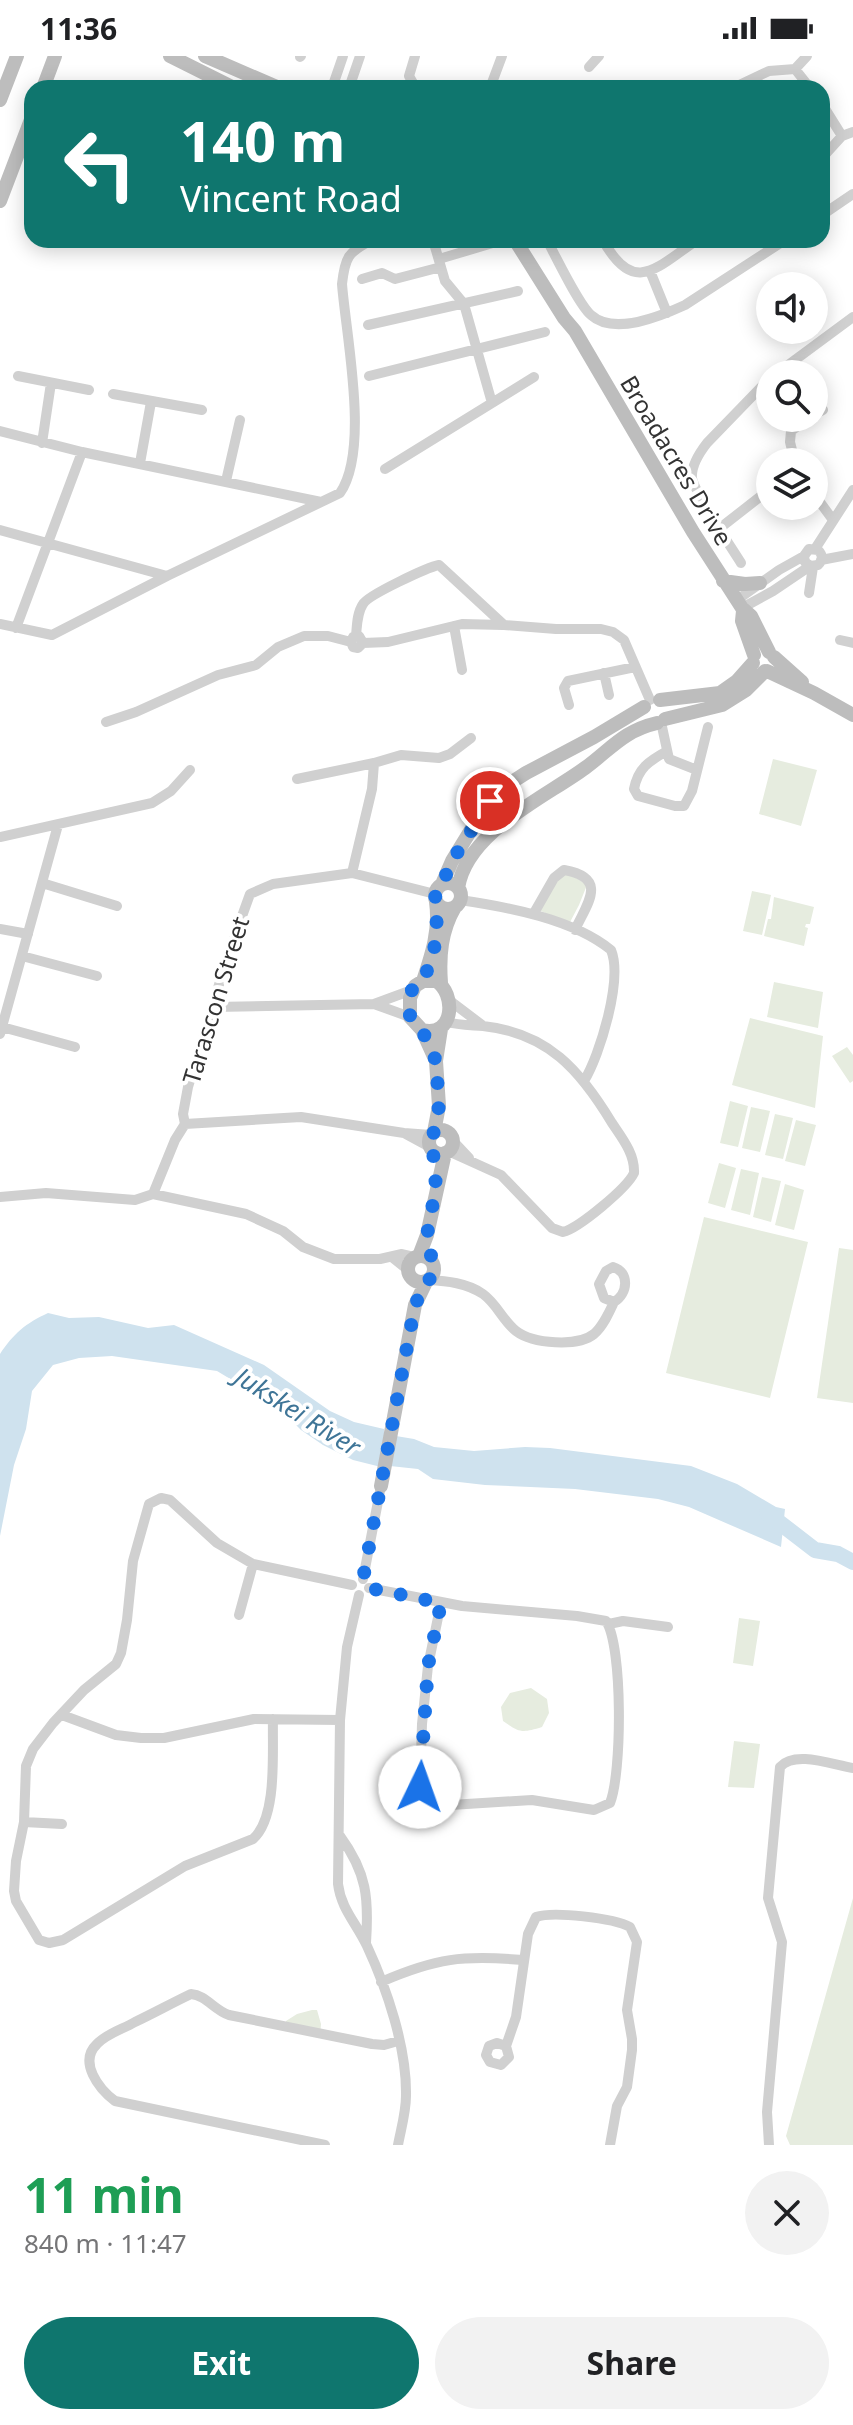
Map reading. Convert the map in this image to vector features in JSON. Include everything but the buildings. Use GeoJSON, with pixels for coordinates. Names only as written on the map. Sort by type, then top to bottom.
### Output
{"type":"FeatureCollection","features":[{"type":"Feature","properties":{"kind":"street"},"geometry":{"type":"LineString","coordinates":[[0,100],[17,56]]}},
{"type":"Feature","properties":{"kind":"street"},"geometry":{"type":"LineString","coordinates":[[53,63],[62,56]]}},
{"type":"Feature","properties":{"kind":"street"},"geometry":{"type":"LineString","coordinates":[[170,56],[218,80]]}},
{"type":"Feature","properties":{"kind":"street"},"geometry":{"type":"LineString","coordinates":[[205,56],[260,80]]}},
{"type":"Feature","properties":{"kind":"street"},"geometry":{"type":"LineString","coordinates":[[335,80],[343,56]]}},
{"type":"Feature","properties":{"kind":"street"},"geometry":{"type":"LineString","coordinates":[[352,80],[360,56]]}},
{"type":"Feature","properties":{"kind":"street"},"geometry":{"type":"LineString","coordinates":[[411,80],[409,76],[415,56]]}},
{"type":"Feature","properties":{"kind":"street"},"geometry":{"type":"LineString","coordinates":[[493,80],[502,56]]}},
{"type":"Feature","properties":{"kind":"street"},"geometry":{"type":"LineString","coordinates":[[589,67],[599,56]]}},
{"type":"Feature","properties":{"kind":"street"},"geometry":{"type":"LineString","coordinates":[[750,80],[769,71],[795,69],[807,56]]}},
{"type":"Feature","properties":{"kind":"street"},"geometry":{"type":"LineString","coordinates":[[795,69],[804,80]]}},
{"type":"Feature","properties":{"kind":"street"},"geometry":{"type":"LineString","coordinates":[[830,118],[842,136]]}},
{"type":"Feature","properties":{"kind":"street"},"geometry":{"type":"LineString","coordinates":[[830,149],[842,136],[853,132]]}},
{"type":"Feature","properties":{"kind":"street"},"geometry":{"type":"LineString","coordinates":[[0,201],[24,138]]}},
{"type":"Feature","properties":{"kind":"street"},"geometry":{"type":"LineString","coordinates":[[830,210],[853,194]]}},
{"type":"Feature","properties":{"kind":"street"},"geometry":{"type":"LineString","coordinates":[[0,624],[52,635],[167,576],[335,498],[344,488],[356,431],[342,284],[348,255],[356,248]]}},
{"type":"Feature","properties":{"kind":"street"},"geometry":{"type":"LineString","coordinates":[[435,248],[445,281],[464,304],[492,403]]}},
{"type":"Feature","properties":{"kind":"street"},"geometry":{"type":"LineString","coordinates":[[362,279],[382,273],[395,279],[480,248]]}},
{"type":"Feature","properties":{"kind":"street","name":"Broadacres Drive"},"geometry":{"type":"LineString","coordinates":[[520,248],[575,331],[723,581],[741,606],[742,621],[764,662]]}},
{"type":"Feature","properties":{"kind":"street","name":"Broadacres Drive"},"geometry":{"type":"LineString","coordinates":[[530,248],[571,318],[575,331]]}},
{"type":"Feature","properties":{"kind":"street"},"geometry":{"type":"LineString","coordinates":[[552,248],[589,314],[611,325],[623,325],[685,305],[773,248]]}},
{"type":"Feature","properties":{"kind":"street"},"geometry":{"type":"LineString","coordinates":[[608,248],[624,269],[638,273],[650,271],[685,248]]}},
{"type":"Feature","properties":{"kind":"street"},"geometry":{"type":"LineString","coordinates":[[650,271],[667,313]]}},
{"type":"Feature","properties":{"kind":"street"},"geometry":{"type":"LineString","coordinates":[[368,325],[518,291]]}},
{"type":"Feature","properties":{"kind":"street"},"geometry":{"type":"LineString","coordinates":[[795,360],[853,317]]}},
{"type":"Feature","properties":{"kind":"street"},"geometry":{"type":"LineString","coordinates":[[369,376],[545,332]]}},
{"type":"Feature","properties":{"kind":"street"},"geometry":{"type":"LineString","coordinates":[[18,376],[89,390]]}},
{"type":"Feature","properties":{"kind":"street"},"geometry":{"type":"LineString","coordinates":[[385,469],[534,377]]}},
{"type":"Feature","properties":{"kind":"street"},"geometry":{"type":"LineString","coordinates":[[42,443],[51,383]]}},
{"type":"Feature","properties":{"kind":"street"},"geometry":{"type":"LineString","coordinates":[[741,563],[692,479],[696,461],[707,443],[756,392]]}},
{"type":"Feature","properties":{"kind":"street"},"geometry":{"type":"LineString","coordinates":[[113,394],[202,410]]}},
{"type":"Feature","properties":{"kind":"street"},"geometry":{"type":"LineString","coordinates":[[140,463],[151,402]]}},
{"type":"Feature","properties":{"kind":"street"},"geometry":{"type":"LineString","coordinates":[[226,481],[240,420]]}},
{"type":"Feature","properties":{"kind":"street"},"geometry":{"type":"LineString","coordinates":[[0,431],[82,452],[321,502]]}},
{"type":"Feature","properties":{"kind":"street"},"geometry":{"type":"LineString","coordinates":[[16,628],[82,452]]}},
{"type":"Feature","properties":{"kind":"street"},"geometry":{"type":"LineString","coordinates":[[809,593],[812,562],[809,549],[815,549],[853,490]]}},
{"type":"Feature","properties":{"kind":"street"},"geometry":{"type":"LineString","coordinates":[[720,528],[756,500]]}},
{"type":"Feature","properties":{"kind":"street"},"geometry":{"type":"LineString","coordinates":[[828,513],[833,520]]}},
{"type":"Feature","properties":{"kind":"street"},"geometry":{"type":"LineString","coordinates":[[0,530],[167,576]]}},
{"type":"Feature","properties":{"kind":"street"},"geometry":{"type":"LineString","coordinates":[[723,581],[740,584],[762,581],[812,562],[853,554]]}},
{"type":"Feature","properties":{"kind":"street"},"geometry":{"type":"LineString","coordinates":[[741,606],[773,591],[812,562]]}},
{"type":"Feature","properties":{"kind":"street"},"geometry":{"type":"LineString","coordinates":[[357,640],[359,613],[367,599],[435,565],[443,567],[504,625]]}},
{"type":"Feature","properties":{"kind":"street"},"geometry":{"type":"LineString","coordinates":[[762,581],[773,591]]}},
{"type":"Feature","properties":{"kind":"street"},"geometry":{"type":"LineString","coordinates":[[741,606],[762,581]]}},
{"type":"Feature","properties":{"kind":"street"},"geometry":{"type":"LineString","coordinates":[[106,722],[218,675],[256,665],[278,647],[304,636],[388,642],[454,626],[504,625],[592,628],[613,632],[624,640],[651,703],[646,719],[661,721]]}},
{"type":"Feature","properties":{"kind":"street"},"geometry":{"type":"LineString","coordinates":[[454,626],[462,670]]}},
{"type":"Feature","properties":{"kind":"street"},"geometry":{"type":"LineString","coordinates":[[840,640],[853,643]]}},
{"type":"Feature","properties":{"kind":"street"},"geometry":{"type":"LineString","coordinates":[[441,983],[443,936],[458,898],[466,865],[495,831],[517,812],[585,767],[628,733],[722,705],[764,662],[853,715]]}},
{"type":"Feature","properties":{"kind":"street"},"geometry":{"type":"LineString","coordinates":[[569,705],[564,688],[566,683],[635,667]]}},
{"type":"Feature","properties":{"kind":"street"},"geometry":{"type":"LineString","coordinates":[[604,673],[609,695]]}},
{"type":"Feature","properties":{"kind":"street"},"geometry":{"type":"LineString","coordinates":[[410,1017],[436,935],[438,893],[467,836],[501,789],[651,703],[736,690]]}},
{"type":"Feature","properties":{"kind":"street"},"geometry":{"type":"LineString","coordinates":[[661,721],[671,760],[697,770]]}},
{"type":"Feature","properties":{"kind":"street"},"geometry":{"type":"LineString","coordinates":[[667,751],[646,763],[636,777],[634,789],[638,796],[684,806],[692,791],[706,727]]}},
{"type":"Feature","properties":{"kind":"street"},"geometry":{"type":"LineString","coordinates":[[594,737],[603,753]]}},
{"type":"Feature","properties":{"kind":"street"},"geometry":{"type":"LineString","coordinates":[[297,779],[401,755],[439,758],[450,754],[471,738]]}},
{"type":"Feature","properties":{"kind":"street"},"geometry":{"type":"LineString","coordinates":[[352,873],[372,789],[374,763]]}},
{"type":"Feature","properties":{"kind":"street"},"geometry":{"type":"LineString","coordinates":[[0,837],[160,800],[190,770]]}},
{"type":"Feature","properties":{"kind":"street"},"geometry":{"type":"LineString","coordinates":[[58,825],[22,956],[4,1004],[1,1030],[75,1047]]}},
{"type":"Feature","properties":{"kind":"street"},"geometry":{"type":"LineString","coordinates":[[534,913],[556,874],[564,870],[577,874],[589,883],[592,895],[575,930]]}},
{"type":"Feature","properties":{"kind":"street","name":"Tarascon Street"},"geometry":{"type":"LineString","coordinates":[[153,1194],[175,1140],[185,1124],[183,1114],[188,1087],[250,894],[273,884],[352,873],[438,893]]}},
{"type":"Feature","properties":{"kind":"street"},"geometry":{"type":"LineString","coordinates":[[42,883],[117,906]]}},
{"type":"Feature","properties":{"kind":"street"},"geometry":{"type":"LineString","coordinates":[[438,893],[451,883],[458,898]]}},
{"type":"Feature","properties":{"kind":"street"},"geometry":{"type":"LineString","coordinates":[[438,893],[447,909],[458,898]]}},
{"type":"Feature","properties":{"kind":"street"},"geometry":{"type":"LineString","coordinates":[[458,898],[534,913],[594,939],[611,950],[616,968],[611,998],[596,1060],[584,1081]]}},
{"type":"Feature","properties":{"kind":"street"},"geometry":{"type":"LineString","coordinates":[[0,929],[28,934]]}},
{"type":"Feature","properties":{"kind":"street"},"geometry":{"type":"LineString","coordinates":[[22,956],[97,976]]}},
{"type":"Feature","properties":{"kind":"street"},"geometry":{"type":"LineString","coordinates":[[359,1595],[364,1594],[366,1584],[436,1187],[440,1143],[436,1061],[449,1000],[447,991],[436,981],[418,985],[374,1004]]}},
{"type":"Feature","properties":{"kind":"street"},"geometry":{"type":"LineString","coordinates":[[449,1000],[483,1026]]}},
{"type":"Feature","properties":{"kind":"street"},"geometry":{"type":"LineString","coordinates":[[214,1007],[374,1004],[410,1017],[422,1030],[436,1061]]}},
{"type":"Feature","properties":{"kind":"street"},"geometry":{"type":"LineString","coordinates":[[185,1124],[301,1117],[404,1133],[440,1143],[501,1175],[552,1228],[563,1232],[574,1228],[592,1214],[634,1173],[632,1155],[584,1081],[566,1060],[538,1043],[483,1026],[443,1026],[434,1032],[422,1030]]}},
{"type":"Feature","properties":{"kind":"street"},"geometry":{"type":"LineString","coordinates":[[0,1197],[56,1193],[135,1200],[153,1194],[246,1214],[283,1231],[303,1247],[334,1259],[392,1257],[482,1293],[516,1331],[543,1342],[574,1341],[591,1336],[597,1332],[614,1302]]}},
{"type":"Feature","properties":{"kind":"street"},"geometry":{"type":"LineString","coordinates":[[273,1719],[268,1813],[253,1839],[185,1866],[56,1943],[39,1940],[16,1901],[14,1891],[24,1822],[26,1766],[43,1735],[84,1690],[116,1664],[126,1629],[137,1539],[147,1509],[154,1500],[170,1500],[217,1543],[253,1564],[352,1585]]}},
{"type":"Feature","properties":{"kind":"street"},"geometry":{"type":"LineString","coordinates":[[239,1615],[253,1564]]}},
{"type":"Feature","properties":{"kind":"street"},"geometry":{"type":"LineString","coordinates":[[359,1595],[352,1590],[356,1580],[441,1603],[668,1627]]}},
{"type":"Feature","properties":{"kind":"street"},"geometry":{"type":"LineString","coordinates":[[359,1595],[347,1647],[340,1720],[337,1869],[339,1894],[366,1943],[405,2063],[406,2098],[398,2145]]}},
{"type":"Feature","properties":{"kind":"street"},"geometry":{"type":"LineString","coordinates":[[441,1603],[428,1666],[420,1772],[422,1795],[438,1804],[532,1800],[594,1810],[610,1803],[614,1786],[618,1679],[606,1622]]}},
{"type":"Feature","properties":{"kind":"street"},"geometry":{"type":"LineString","coordinates":[[62,1715],[116,1735],[141,1738],[164,1738],[239,1722],[340,1720]]}},
{"type":"Feature","properties":{"kind":"street"},"geometry":{"type":"LineString","coordinates":[[769,2145],[767,2112],[782,1942],[768,1898],[780,1767],[785,1762],[805,1759],[853,1768]]}},
{"type":"Feature","properties":{"kind":"street"},"geometry":{"type":"LineString","coordinates":[[24,1822],[62,1824]]}},
{"type":"Feature","properties":{"kind":"street"},"geometry":{"type":"LineString","coordinates":[[340,1836],[362,1872],[368,1908],[366,1943]]}},
{"type":"Feature","properties":{"kind":"street"},"geometry":{"type":"LineString","coordinates":[[506,2046],[516,2017],[523,1960],[532,1921],[536,1917],[544,1914],[613,1921],[625,1925],[635,1934],[637,1942],[627,2010],[632,2039],[631,2060],[627,2087],[617,2106],[610,2145]]}},
{"type":"Feature","properties":{"kind":"street"},"geometry":{"type":"LineString","coordinates":[[381,1982],[407,1970],[455,1958],[523,1960]]}},
{"type":"Feature","properties":{"kind":"street"},"geometry":{"type":"LineString","coordinates":[[325,2145],[115,2101],[96,2080],[90,2069],[90,2056],[99,2041],[191,1994],[200,1995],[213,2007],[229,2015],[372,2044],[398,2041]]}},
{"type":"Feature","properties":{"kind":"shaded area"},"geometry":{"type":"Polygon","coordinates":[[[773,759],[817,770],[801,826],[759,814],[773,759]]]}},
{"type":"Feature","properties":{"kind":"shaded area"},"geometry":{"type":"Polygon","coordinates":[[[564,870],[587,885],[569,924],[539,910],[564,870]]]}},
{"type":"Feature","properties":{"kind":"shaded area"},"geometry":{"type":"Polygon","coordinates":[[[752,891],[771,895],[762,935],[743,931],[752,891]]]}},
{"type":"Feature","properties":{"kind":"shaded area"},"geometry":{"type":"Polygon","coordinates":[[[774,897],[814,907],[810,924],[805,927],[808,928],[804,946],[764,936],[768,919],[771,919],[774,897]]]}},
{"type":"Feature","properties":{"kind":"shaded area"},"geometry":{"type":"Polygon","coordinates":[[[774,982],[823,992],[818,1028],[767,1017],[774,982]]]}},
{"type":"Feature","properties":{"kind":"shaded area"},"geometry":{"type":"Polygon","coordinates":[[[750,1018],[823,1036],[815,1108],[732,1085],[750,1018]]]}},
{"type":"Feature","properties":{"kind":"shaded area"},"geometry":{"type":"Polygon","coordinates":[[[847,1047],[853,1055],[853,1081],[850,1083],[832,1056],[847,1047]]]}},
{"type":"Feature","properties":{"kind":"shaded area"},"geometry":{"type":"Polygon","coordinates":[[[730,1101],[748,1106],[738,1147],[720,1143],[730,1101]]]}},
{"type":"Feature","properties":{"kind":"shaded area"},"geometry":{"type":"Polygon","coordinates":[[[751,1107],[770,1111],[760,1152],[742,1148],[751,1107]]]}},
{"type":"Feature","properties":{"kind":"shaded area"},"geometry":{"type":"Polygon","coordinates":[[[775,1114],[793,1118],[783,1159],[765,1155],[775,1114]]]}},
{"type":"Feature","properties":{"kind":"shaded area"},"geometry":{"type":"Polygon","coordinates":[[[796,1120],[816,1125],[805,1166],[785,1161],[796,1120]]]}},
{"type":"Feature","properties":{"kind":"shaded area"},"geometry":{"type":"Polygon","coordinates":[[[719,1163],[736,1168],[725,1208],[708,1203],[719,1163]]]}},
{"type":"Feature","properties":{"kind":"shaded area"},"geometry":{"type":"Polygon","coordinates":[[[741,1169],[759,1173],[750,1215],[731,1210],[741,1169]]]}},
{"type":"Feature","properties":{"kind":"shaded area"},"geometry":{"type":"Polygon","coordinates":[[[762,1177],[781,1181],[771,1222],[753,1217],[762,1177]]]}},
{"type":"Feature","properties":{"kind":"shaded area"},"geometry":{"type":"Polygon","coordinates":[[[785,1184],[804,1190],[794,1230],[775,1225],[785,1184]]]}},
{"type":"Feature","properties":{"kind":"shaded area"},"geometry":{"type":"Polygon","coordinates":[[[704,1217],[808,1242],[770,1398],[666,1373],[704,1217]]]}},
{"type":"Feature","properties":{"kind":"shaded area"},"geometry":{"type":"Polygon","coordinates":[[[839,1248],[853,1250],[853,1403],[817,1398],[839,1248]]]}},
{"type":"Feature","properties":{"kind":"shaded area"},"geometry":{"type":"Polygon","coordinates":[[[739,1618],[760,1621],[753,1666],[733,1663],[739,1618]]]}},
{"type":"Feature","properties":{"kind":"shaded area"},"geometry":{"type":"Polygon","coordinates":[[[531,1688],[547,1699],[549,1713],[542,1727],[518,1730],[503,1721],[501,1707],[510,1693],[531,1688]]]}},
{"type":"Feature","properties":{"kind":"shaded area"},"geometry":{"type":"Polygon","coordinates":[[[734,1741],[760,1744],[754,1788],[728,1787],[734,1741]]]}},
{"type":"Feature","properties":{"kind":"shaded area"},"geometry":{"type":"Polygon","coordinates":[[[853,1898],[853,2145],[790,2145],[786,2136],[853,1898]]]}},
{"type":"Feature","properties":{"kind":"shaded area"},"geometry":{"type":"Polygon","coordinates":[[[317,2010],[320,2036],[286,2029],[286,2021],[317,2010]]]}},
{"type":"Feature","properties":{"kind":"water"},"geometry":{"type":"Polygon","coordinates":[[[48,1313],[69,1318],[99,1317],[148,1328],[174,1325],[264,1365],[330,1411],[354,1422],[384,1429],[385,1468],[353,1460],[323,1445],[301,1430],[280,1409],[217,1371],[112,1356],[79,1358],[53,1365],[32,1391],[0,1536],[0,1354],[21,1330],[48,1313]]]}},
{"type":"Feature","properties":{"kind":"water"},"geometry":{"type":"Polygon","coordinates":[[[396,1436],[434,1447],[474,1451],[550,1448],[691,1466],[737,1484],[785,1509],[781,1547],[689,1507],[658,1499],[575,1489],[433,1479],[418,1469],[390,1466],[396,1436]]]}},
{"type":"Feature","properties":{"kind":"waterway","name":"Jukskei River"},"geometry":{"type":"LineString","coordinates":[[767,1513],[815,1550],[838,1554],[853,1562]]}},
{"type":"Feature","properties":{"kind":"route"},"geometry":{"type":"LineString","coordinates":[[420,1787],[428,1666],[441,1603],[369,1588],[363,1579],[415,1305],[434,1271],[427,1235],[436,1187],[433,1151],[429,1142],[439,1106],[436,1061],[422,1030],[410,1017],[410,998],[415,986],[423,981],[432,953],[438,921],[435,894],[490,801]]}}]}
